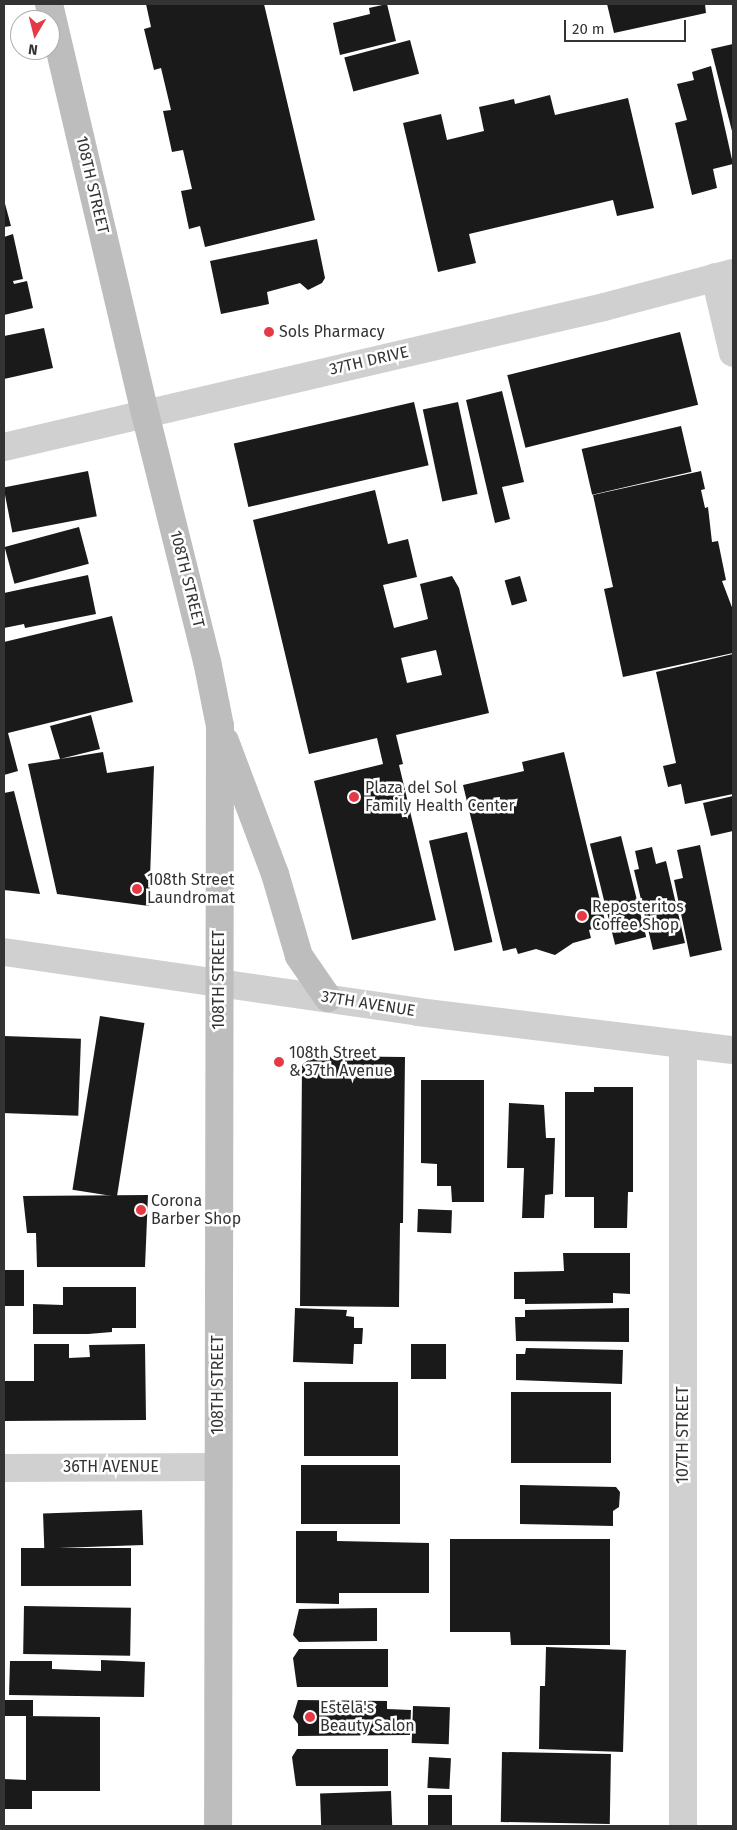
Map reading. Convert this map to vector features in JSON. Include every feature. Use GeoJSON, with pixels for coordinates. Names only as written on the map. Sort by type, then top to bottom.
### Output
{"type":"FeatureCollection","features":[{"type":"Feature","properties":{"kind":"main road","name":"108TH STREET"},"geometry":{"type":"LineString","coordinates":[[49,4],[145,413],[208,661],[220,726],[218,1826]]}},
{"type":"Feature","properties":{"kind":"main road"},"geometry":{"type":"LineString","coordinates":[[220,726],[274,874],[299,956],[328,998]]}},
{"type":"Feature","properties":{"kind":"street","name":"37TH DRIVE"},"geometry":{"type":"LineString","coordinates":[[4,447],[604,307],[724,275]]}},
{"type":"Feature","properties":{"kind":"street"},"geometry":{"type":"LineString","coordinates":[[724,275],[733,353]]}},
{"type":"Feature","properties":{"kind":"street","name":"37TH AVENUE"},"geometry":{"type":"LineString","coordinates":[[4,952],[328,998],[733,1050]]}},
{"type":"Feature","properties":{"kind":"street","name":"107TH STREET"},"geometry":{"type":"LineString","coordinates":[[682,1044],[683,1826]]}},
{"type":"Feature","properties":{"kind":"street","name":"36TH AVENUE"},"geometry":{"type":"LineString","coordinates":[[4,1468],[218,1467]]}},
{"type":"Feature","properties":{"kind":"building"},"geometry":{"type":"Polygon","coordinates":[[[146,4],[264,4],[315,220],[205,247],[200,226],[189,229],[181,191],[192,189],[183,150],[172,152],[163,111],[171,110],[161,68],[154,70],[144,29],[151,27],[146,4]]]}},
{"type":"Feature","properties":{"kind":"building"},"geometry":{"type":"Polygon","coordinates":[[[387,4],[396,41],[340,55],[333,23],[370,14],[369,8],[387,4]]]}},
{"type":"Feature","properties":{"kind":"building"},"geometry":{"type":"Polygon","coordinates":[[[607,4],[705,4],[706,13],[614,33],[607,4]]]}},
{"type":"Feature","properties":{"kind":"building"},"geometry":{"type":"Polygon","coordinates":[[[410,40],[419,74],[353,91],[344,58],[410,40]]]}},
{"type":"Feature","properties":{"kind":"building"},"geometry":{"type":"Polygon","coordinates":[[[733,44],[733,135],[711,49],[733,44]]]}},
{"type":"Feature","properties":{"kind":"building"},"geometry":{"type":"Polygon","coordinates":[[[711,66],[733,164],[713,169],[717,188],[692,195],[675,123],[687,120],[677,84],[694,80],[692,72],[711,66]]]}},
{"type":"Feature","properties":{"kind":"building"},"geometry":{"type":"Polygon","coordinates":[[[550,95],[555,115],[628,98],[654,208],[617,216],[613,200],[469,234],[476,263],[438,272],[403,123],[441,114],[447,140],[484,131],[479,107],[514,99],[515,104],[550,95]]]}},
{"type":"Feature","properties":{"kind":"building"},"geometry":{"type":"Polygon","coordinates":[[[4,200],[11,226],[4,227],[4,200]]]}},
{"type":"Feature","properties":{"kind":"building"},"geometry":{"type":"Polygon","coordinates":[[[13,234],[23,279],[13,281],[14,284],[27,281],[33,308],[4,315],[4,237],[13,234]]]}},
{"type":"Feature","properties":{"kind":"building"},"geometry":{"type":"Polygon","coordinates":[[[317,239],[325,278],[322,283],[308,290],[300,283],[267,292],[269,304],[221,314],[210,261],[317,239]]]}},
{"type":"Feature","properties":{"kind":"building"},"geometry":{"type":"Polygon","coordinates":[[[44,328],[53,368],[4,379],[4,336],[44,328]]]}},
{"type":"Feature","properties":{"kind":"building"},"geometry":{"type":"Polygon","coordinates":[[[680,332],[698,405],[525,448],[507,375],[680,332]]]}},
{"type":"Feature","properties":{"kind":"building"},"geometry":{"type":"Polygon","coordinates":[[[502,391],[524,482],[502,487],[510,519],[495,523],[466,400],[502,391]]]}},
{"type":"Feature","properties":{"kind":"building"},"geometry":{"type":"Polygon","coordinates":[[[414,402],[429,465],[248,507],[234,444],[414,402]]]}},
{"type":"Feature","properties":{"kind":"building"},"geometry":{"type":"Polygon","coordinates":[[[458,402],[478,494],[442,501],[423,409],[458,402]]]}},
{"type":"Feature","properties":{"kind":"building"},"geometry":{"type":"Polygon","coordinates":[[[681,426],[692,472],[592,495],[582,449],[681,426]]]}},
{"type":"Feature","properties":{"kind":"building"},"geometry":{"type":"Polygon","coordinates":[[[88,471],[97,516],[12,533],[4,487],[88,471]]]}},
{"type":"Feature","properties":{"kind":"building"},"geometry":{"type":"Polygon","coordinates":[[[701,471],[705,489],[701,490],[705,508],[708,507],[712,542],[718,541],[726,580],[722,581],[733,610],[733,653],[623,677],[604,589],[613,587],[593,495],[701,471]]]}},
{"type":"Feature","properties":{"kind":"building"},"geometry":{"type":"Polygon","coordinates":[[[375,490],[388,544],[408,539],[417,577],[383,585],[394,628],[428,619],[420,584],[452,576],[459,588],[489,713],[396,735],[403,764],[399,765],[436,920],[352,940],[314,781],[383,764],[377,738],[309,754],[253,520],[375,490]],[[436,650],[401,658],[407,683],[442,675],[436,650]]]}},
{"type":"Feature","properties":{"kind":"building"},"geometry":{"type":"Polygon","coordinates":[[[79,527],[89,564],[14,584],[5,547],[79,527]]]}},
{"type":"Feature","properties":{"kind":"building"},"geometry":{"type":"Polygon","coordinates":[[[88,575],[96,614],[25,628],[24,624],[4,628],[4,593],[88,575]]]}},
{"type":"Feature","properties":{"kind":"building"},"geometry":{"type":"Polygon","coordinates":[[[520,576],[527,601],[512,605],[505,580],[520,576]]]}},
{"type":"Feature","properties":{"kind":"building"},"geometry":{"type":"Polygon","coordinates":[[[112,616],[133,702],[8,733],[18,771],[4,775],[4,642],[112,616]]]}},
{"type":"Feature","properties":{"kind":"building"},"geometry":{"type":"Polygon","coordinates":[[[733,654],[733,794],[685,804],[681,784],[668,787],[663,766],[676,763],[656,672],[733,654]]]}},
{"type":"Feature","properties":{"kind":"building"},"geometry":{"type":"Polygon","coordinates":[[[91,715],[100,749],[60,759],[50,726],[91,715]]]}},
{"type":"Feature","properties":{"kind":"building"},"geometry":{"type":"Polygon","coordinates":[[[103,752],[107,773],[154,766],[149,906],[57,894],[28,764],[103,752]]]}},
{"type":"Feature","properties":{"kind":"building"},"geometry":{"type":"Polygon","coordinates":[[[564,752],[606,925],[589,930],[591,938],[573,943],[555,955],[536,949],[518,954],[516,948],[503,951],[463,785],[524,771],[522,762],[564,752]]]}},
{"type":"Feature","properties":{"kind":"building"},"geometry":{"type":"Polygon","coordinates":[[[14,791],[40,894],[4,890],[4,793],[14,791]]]}},
{"type":"Feature","properties":{"kind":"building"},"geometry":{"type":"Polygon","coordinates":[[[733,796],[733,831],[711,836],[703,803],[733,796]]]}},
{"type":"Feature","properties":{"kind":"building"},"geometry":{"type":"Polygon","coordinates":[[[467,832],[492,942],[454,951],[429,841],[467,832]]]}},
{"type":"Feature","properties":{"kind":"building"},"geometry":{"type":"Polygon","coordinates":[[[621,836],[646,937],[615,945],[590,844],[621,836]]]}},
{"type":"Feature","properties":{"kind":"building"},"geometry":{"type":"Polygon","coordinates":[[[700,845],[722,950],[690,957],[674,880],[683,878],[677,850],[700,845]]]}},
{"type":"Feature","properties":{"kind":"building"},"geometry":{"type":"Polygon","coordinates":[[[652,847],[656,864],[666,861],[685,943],[653,950],[634,870],[639,869],[635,851],[652,847]]]}},
{"type":"Feature","properties":{"kind":"building"},"geometry":{"type":"Polygon","coordinates":[[[100,1016],[144,1023],[117,1197],[72,1190],[100,1016]]]}},
{"type":"Feature","properties":{"kind":"building"},"geometry":{"type":"Polygon","coordinates":[[[4,1036],[81,1039],[78,1116],[4,1113],[4,1036]]]}},
{"type":"Feature","properties":{"kind":"building"},"geometry":{"type":"Polygon","coordinates":[[[313,1056],[405,1057],[403,1223],[400,1223],[399,1307],[300,1306],[302,1065],[313,1056]]]}},
{"type":"Feature","properties":{"kind":"building"},"geometry":{"type":"Polygon","coordinates":[[[421,1080],[484,1080],[484,1202],[452,1202],[451,1186],[437,1186],[437,1164],[421,1163],[421,1080]]]}},
{"type":"Feature","properties":{"kind":"building"},"geometry":{"type":"Polygon","coordinates":[[[594,1087],[633,1087],[633,1192],[628,1192],[627,1228],[594,1228],[594,1197],[565,1197],[565,1092],[594,1092],[594,1087]]]}},
{"type":"Feature","properties":{"kind":"building"},"geometry":{"type":"Polygon","coordinates":[[[509,1103],[544,1105],[546,1138],[555,1138],[553,1194],[545,1195],[544,1218],[522,1218],[524,1168],[507,1168],[509,1103]]]}},
{"type":"Feature","properties":{"kind":"building"},"geometry":{"type":"Polygon","coordinates":[[[148,1195],[145,1267],[37,1267],[36,1233],[27,1233],[23,1196],[148,1195]]]}},
{"type":"Feature","properties":{"kind":"building"},"geometry":{"type":"Polygon","coordinates":[[[418,1209],[452,1210],[451,1233],[417,1232],[418,1209]]]}},
{"type":"Feature","properties":{"kind":"building"},"geometry":{"type":"Polygon","coordinates":[[[563,1253],[630,1253],[630,1294],[613,1293],[613,1303],[525,1304],[525,1299],[514,1299],[514,1272],[564,1271],[563,1253]]]}},
{"type":"Feature","properties":{"kind":"building"},"geometry":{"type":"Polygon","coordinates":[[[4,1270],[24,1270],[24,1306],[4,1306],[4,1270]]]}},
{"type":"Feature","properties":{"kind":"building"},"geometry":{"type":"Polygon","coordinates":[[[63,1287],[136,1287],[136,1328],[112,1328],[112,1332],[88,1334],[33,1334],[33,1304],[63,1305],[63,1287]]]}},
{"type":"Feature","properties":{"kind":"building"},"geometry":{"type":"Polygon","coordinates":[[[295,1308],[347,1310],[346,1316],[354,1317],[354,1328],[363,1328],[362,1344],[354,1344],[353,1364],[293,1362],[295,1308]]]}},
{"type":"Feature","properties":{"kind":"building"},"geometry":{"type":"Polygon","coordinates":[[[629,1308],[629,1342],[516,1341],[515,1317],[525,1317],[525,1310],[629,1308]]]}},
{"type":"Feature","properties":{"kind":"building"},"geometry":{"type":"Polygon","coordinates":[[[34,1344],[69,1344],[69,1358],[90,1357],[89,1345],[145,1344],[146,1420],[4,1421],[4,1381],[34,1381],[34,1344]]]}},
{"type":"Feature","properties":{"kind":"building"},"geometry":{"type":"Polygon","coordinates":[[[411,1344],[446,1344],[446,1379],[411,1379],[411,1344]]]}},
{"type":"Feature","properties":{"kind":"building"},"geometry":{"type":"Polygon","coordinates":[[[526,1348],[623,1350],[622,1384],[516,1380],[516,1354],[525,1354],[526,1348]]]}},
{"type":"Feature","properties":{"kind":"building"},"geometry":{"type":"Polygon","coordinates":[[[304,1382],[398,1382],[398,1456],[304,1456],[304,1382]]]}},
{"type":"Feature","properties":{"kind":"building"},"geometry":{"type":"Polygon","coordinates":[[[511,1392],[611,1392],[611,1463],[511,1463],[511,1392]]]}},
{"type":"Feature","properties":{"kind":"building"},"geometry":{"type":"Polygon","coordinates":[[[301,1465],[400,1465],[400,1524],[301,1524],[301,1465]]]}},
{"type":"Feature","properties":{"kind":"building"},"geometry":{"type":"Polygon","coordinates":[[[520,1485],[616,1487],[620,1492],[619,1507],[613,1511],[613,1526],[520,1524],[520,1485]]]}},
{"type":"Feature","properties":{"kind":"building"},"geometry":{"type":"Polygon","coordinates":[[[142,1510],[143,1545],[44,1548],[43,1513],[142,1510]]]}},
{"type":"Feature","properties":{"kind":"building"},"geometry":{"type":"Polygon","coordinates":[[[296,1531],[337,1531],[337,1541],[429,1543],[429,1593],[339,1593],[339,1604],[296,1603],[296,1531]]]}},
{"type":"Feature","properties":{"kind":"building"},"geometry":{"type":"Polygon","coordinates":[[[450,1539],[610,1539],[610,1645],[511,1645],[510,1632],[450,1632],[450,1539]]]}},
{"type":"Feature","properties":{"kind":"building"},"geometry":{"type":"Polygon","coordinates":[[[21,1548],[131,1548],[131,1586],[21,1586],[21,1548]]]}},
{"type":"Feature","properties":{"kind":"building"},"geometry":{"type":"Polygon","coordinates":[[[24,1606],[131,1608],[130,1656],[23,1654],[24,1606]]]}},
{"type":"Feature","properties":{"kind":"building"},"geometry":{"type":"Polygon","coordinates":[[[377,1608],[377,1641],[299,1642],[293,1635],[299,1609],[377,1608]]]}},
{"type":"Feature","properties":{"kind":"building"},"geometry":{"type":"Polygon","coordinates":[[[546,1647],[626,1650],[623,1752],[539,1749],[540,1686],[545,1686],[546,1647]]]}},
{"type":"Feature","properties":{"kind":"building"},"geometry":{"type":"Polygon","coordinates":[[[299,1649],[388,1649],[388,1687],[297,1687],[293,1658],[299,1649]]]}},
{"type":"Feature","properties":{"kind":"building"},"geometry":{"type":"Polygon","coordinates":[[[101,1660],[145,1662],[144,1697],[9,1695],[10,1661],[52,1661],[52,1669],[101,1671],[101,1660]]]}},
{"type":"Feature","properties":{"kind":"building"},"geometry":{"type":"Polygon","coordinates":[[[4,1700],[33,1700],[33,1716],[4,1716],[4,1700]]]}},
{"type":"Feature","properties":{"kind":"building"},"geometry":{"type":"Polygon","coordinates":[[[298,1700],[387,1701],[387,1709],[411,1710],[410,1735],[298,1736],[298,1724],[293,1717],[298,1700]]]}},
{"type":"Feature","properties":{"kind":"building"},"geometry":{"type":"Polygon","coordinates":[[[413,1706],[450,1707],[449,1744],[412,1743],[413,1706]]]}},
{"type":"Feature","properties":{"kind":"building"},"geometry":{"type":"Polygon","coordinates":[[[26,1716],[100,1717],[100,1791],[32,1791],[32,1809],[4,1809],[4,1779],[26,1780],[26,1716]]]}},
{"type":"Feature","properties":{"kind":"building"},"geometry":{"type":"Polygon","coordinates":[[[297,1749],[388,1749],[388,1786],[296,1786],[292,1757],[297,1749]]]}},
{"type":"Feature","properties":{"kind":"building"},"geometry":{"type":"Polygon","coordinates":[[[502,1752],[611,1754],[610,1824],[501,1822],[502,1752]]]}},
{"type":"Feature","properties":{"kind":"building"},"geometry":{"type":"Polygon","coordinates":[[[429,1757],[451,1758],[449,1789],[427,1788],[429,1757]]]}},
{"type":"Feature","properties":{"kind":"building"},"geometry":{"type":"Polygon","coordinates":[[[391,1791],[392,1826],[321,1826],[320,1793],[391,1791]]]}},
{"type":"Feature","properties":{"kind":"building"},"geometry":{"type":"Polygon","coordinates":[[[428,1795],[452,1795],[452,1826],[428,1826],[428,1795]]]}},
{"type":"Feature","properties":{"kind":"place","name":"Sols Pharmacy"},"geometry":{"type":"Point","coordinates":[269,332]}},
{"type":"Feature","properties":{"kind":"place","name":"Plaza del Sol Family Health Center"},"geometry":{"type":"Point","coordinates":[354,797]}},
{"type":"Feature","properties":{"kind":"place","name":"108th Street Laundromat"},"geometry":{"type":"Point","coordinates":[137,889]}},
{"type":"Feature","properties":{"kind":"place","name":"Reposteritos Coffee Shop"},"geometry":{"type":"Point","coordinates":[582,916]}},
{"type":"Feature","properties":{"kind":"place","name":"108th Street & 37th Avenue"},"geometry":{"type":"Point","coordinates":[279,1062]}},
{"type":"Feature","properties":{"kind":"place","name":"Corona Barber Shop"},"geometry":{"type":"Point","coordinates":[141,1210]}},
{"type":"Feature","properties":{"kind":"place","name":"Estela's Beauty Salon"},"geometry":{"type":"Point","coordinates":[310,1717]}}]}
